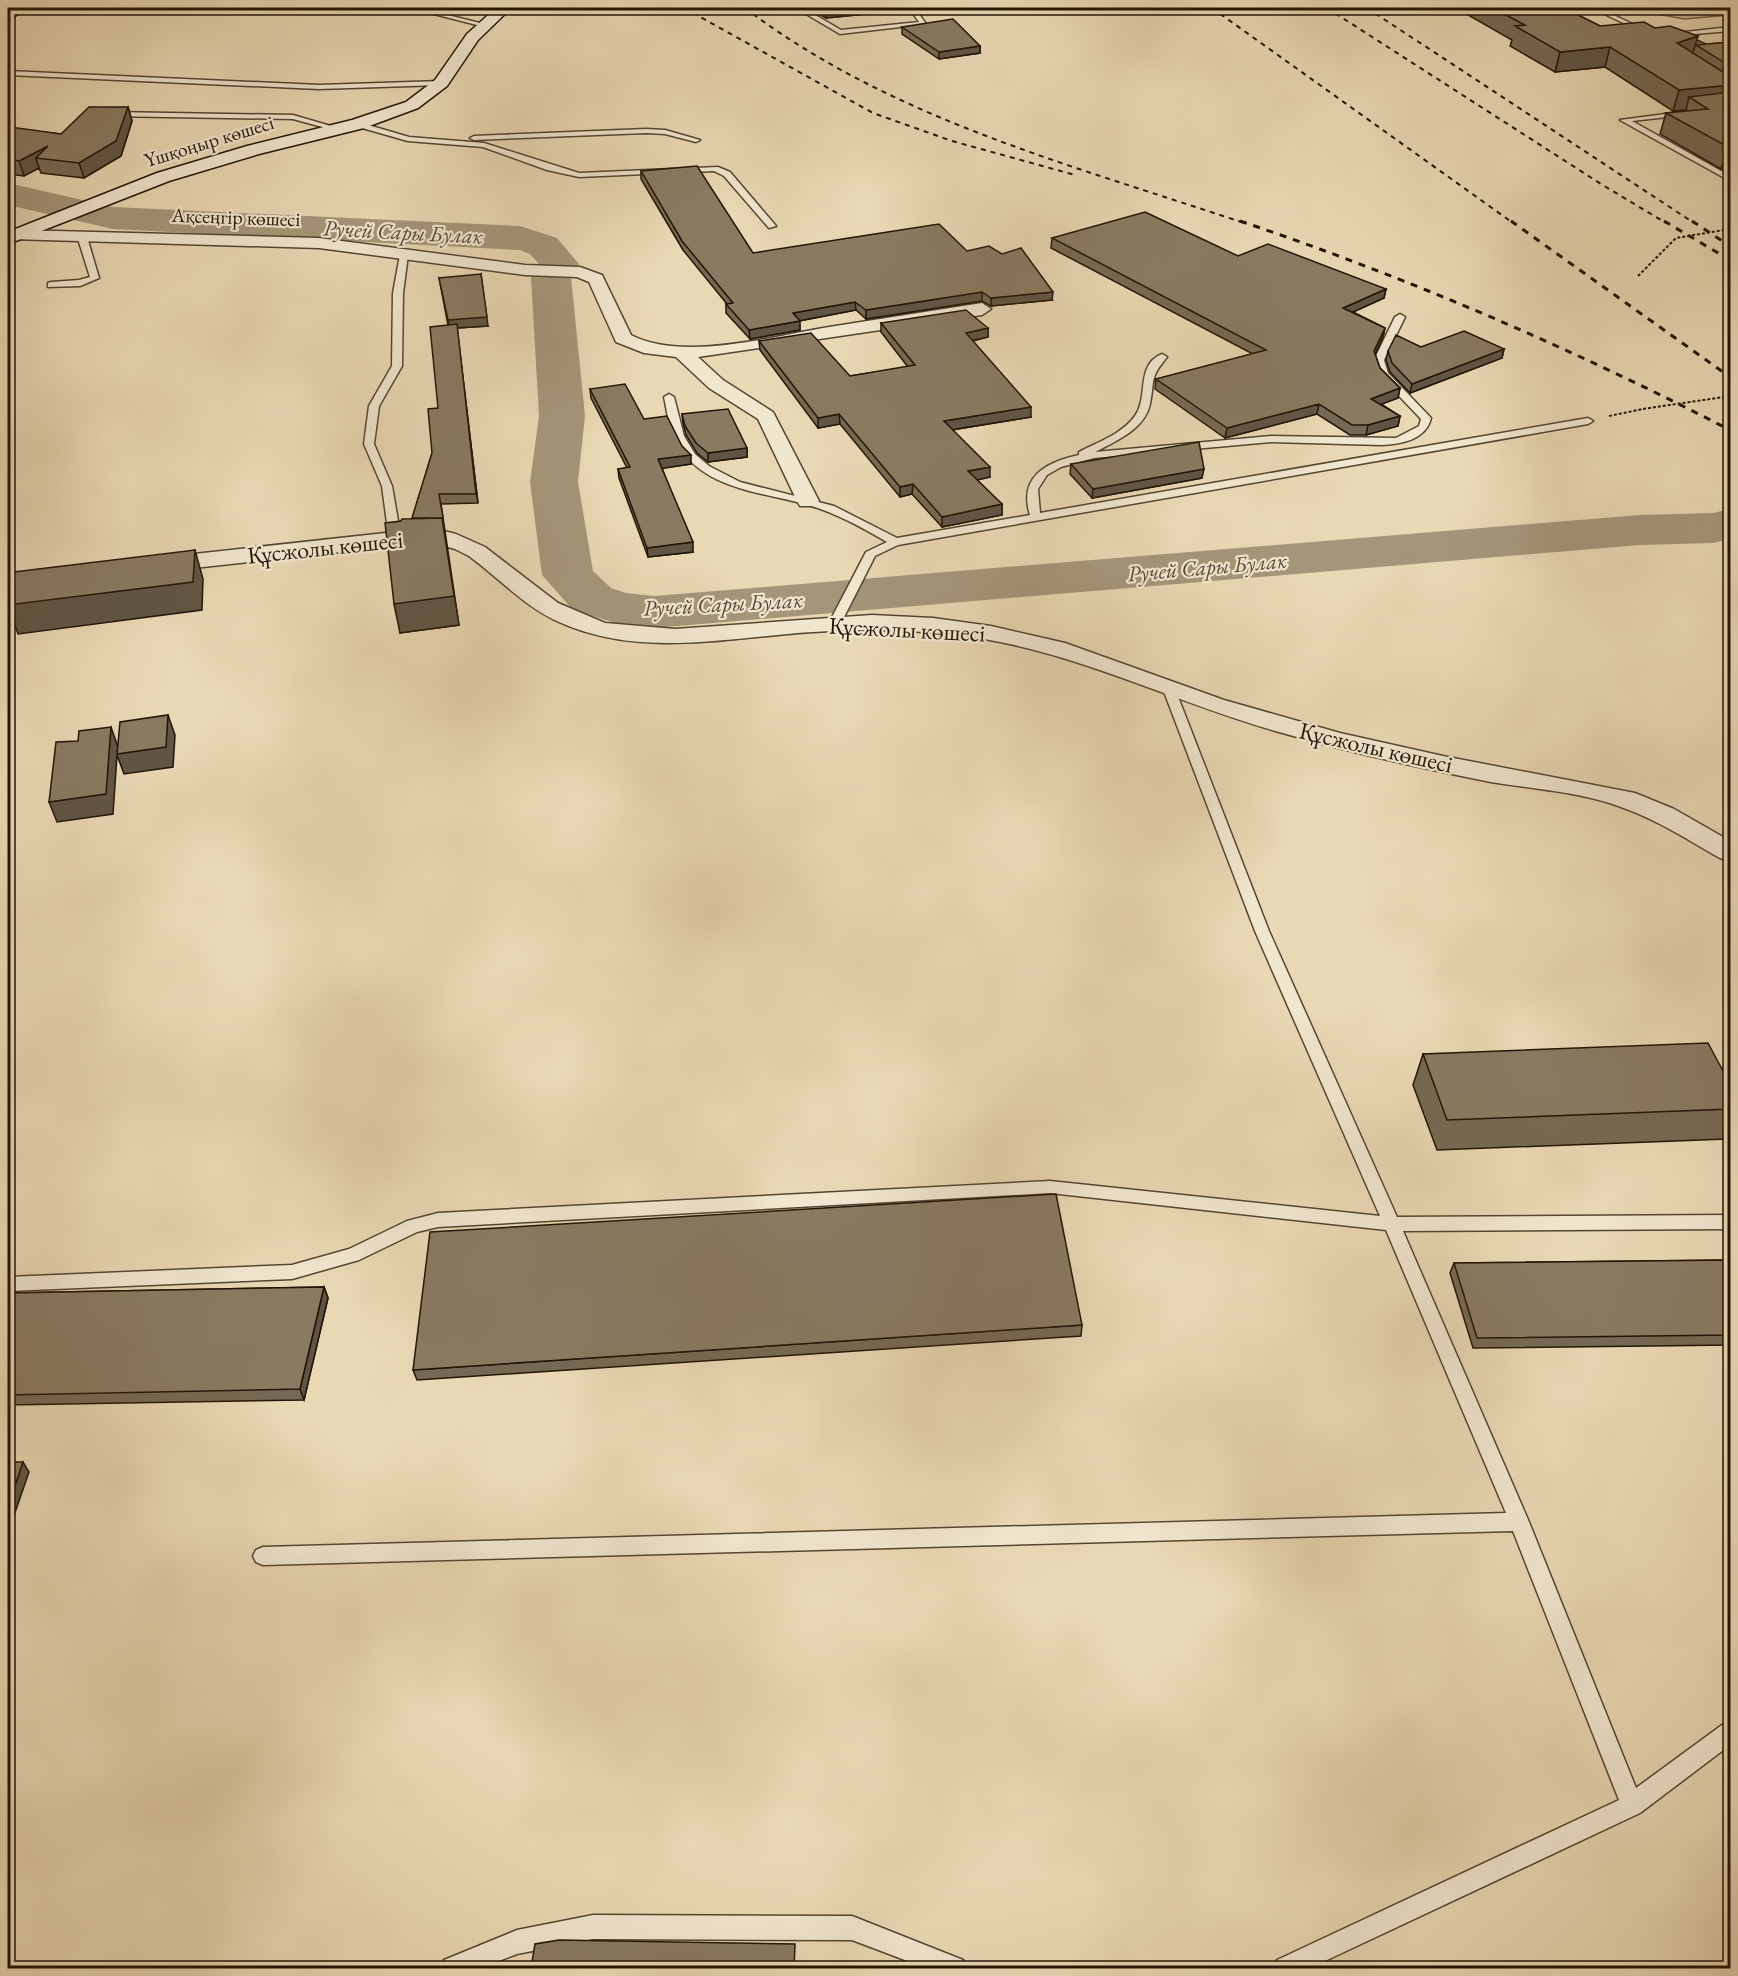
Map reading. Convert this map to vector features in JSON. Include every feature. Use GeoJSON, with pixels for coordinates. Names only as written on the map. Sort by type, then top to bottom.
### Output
{"type":"FeatureCollection","features":[{"type":"Feature","properties":{"kind":"main road","name":"Үшқоңыр көшесі"},"geometry":{"type":"LineString","coordinates":[[12,236],[88,205],[193,167],[400,111],[425,97],[441,82],[472,37],[504,8]]}},
{"type":"Feature","properties":{"kind":"street","name":"Ақсеңгір көшесі"},"geometry":{"type":"LineString","coordinates":[[12,236],[319,243],[525,270],[580,272],[596,279],[623,338],[635,344],[683,353],[718,350],[982,309]]}},
{"type":"Feature","properties":{"kind":"street"},"geometry":{"type":"LineString","coordinates":[[683,353],[716,384],[766,416],[808,501]]}},
{"type":"Feature","properties":{"kind":"street","name":"Құсжолы көшесі"},"geometry":{"type":"LineString","coordinates":[[132,567],[431,535],[451,537],[484,554],[544,605],[589,627],[662,637],[835,623],[877,623],[991,633],[1080,654],[1243,714],[1370,749],[1626,799],[1664,815],[1731,852]]}},
{"type":"Feature","properties":{"kind":"lane"},"geometry":{"type":"LineString","coordinates":[[413,8],[485,25]]}},
{"type":"Feature","properties":{"kind":"lane"},"geometry":{"type":"LineString","coordinates":[[799,8],[840,32],[923,24],[912,8]]}},
{"type":"Feature","properties":{"kind":"lane"},"geometry":{"type":"LineString","coordinates":[[1595,8],[1656,37]]}},
{"type":"Feature","properties":{"kind":"lane"},"geometry":{"type":"LineString","coordinates":[[1666,34],[1731,29]]}},
{"type":"Feature","properties":{"kind":"lane"},"geometry":{"type":"LineString","coordinates":[[8,73],[319,87],[441,82]]}},
{"type":"Feature","properties":{"kind":"lane"},"geometry":{"type":"LineString","coordinates":[[1695,112],[1624,120],[1731,179]]}},
{"type":"Feature","properties":{"kind":"lane"},"geometry":{"type":"LineString","coordinates":[[103,113],[293,117],[337,129]]}},
{"type":"Feature","properties":{"kind":"lane"},"geometry":{"type":"LineString","coordinates":[[358,124],[423,141],[484,145],[550,168],[579,175],[716,169],[727,174],[772,226]]}},
{"type":"Feature","properties":{"kind":"lane"},"geometry":{"type":"LineString","coordinates":[[423,141],[615,130],[665,132],[696,140]]}},
{"type":"Feature","properties":{"kind":"lane"},"geometry":{"type":"LineString","coordinates":[[51,285],[80,283],[95,278],[95,270],[84,251],[83,237]]}},
{"type":"Feature","properties":{"kind":"lane"},"geometry":{"type":"LineString","coordinates":[[395,538],[387,486],[369,444],[374,406],[397,366],[398,293],[404,255]]}},
{"type":"Feature","properties":{"kind":"lane"},"geometry":{"type":"LineString","coordinates":[[1070,461],[1145,449],[1281,439],[1398,441],[1414,435],[1424,427],[1425,418],[1383,374],[1379,360],[1400,317]]}},
{"type":"Feature","properties":{"kind":"lane"},"geometry":{"type":"LineString","coordinates":[[1036,518],[1031,505],[1034,483],[1044,472],[1070,461],[1128,428],[1139,417],[1145,404],[1149,369],[1162,357]]}},
{"type":"Feature","properties":{"kind":"lane"},"geometry":{"type":"LineString","coordinates":[[669,397],[681,441],[706,470],[760,493],[808,501],[852,518],[895,542]]}},
{"type":"Feature","properties":{"kind":"lane"},"geometry":{"type":"LineString","coordinates":[[835,623],[870,554],[895,542],[1588,421]]}},
{"type":"Feature","properties":{"kind":"lane"},"geometry":{"type":"LineString","coordinates":[[1170,689],[1262,931],[1392,1224],[1519,1522],[1632,1805]]}},
{"type":"Feature","properties":{"kind":"lane"},"geometry":{"type":"LineString","coordinates":[[8,1284],[292,1272],[353,1255],[413,1227],[438,1220],[1050,1187],[1392,1224],[1731,1222]]}},
{"type":"Feature","properties":{"kind":"lane"},"geometry":{"type":"LineString","coordinates":[[263,1556],[1519,1522]]}},
{"type":"Feature","properties":{"kind":"lane"},"geometry":{"type":"LineString","coordinates":[[1285,1968],[1632,1805],[1731,1732]]}},
{"type":"Feature","properties":{"kind":"lane"},"geometry":{"type":"LineString","coordinates":[[452,1968],[517,1942],[593,1927],[852,1928],[955,1968]]}},
{"type":"Feature","properties":{"kind":"path"},"geometry":{"type":"LineString","coordinates":[[1638,276],[1676,238],[1731,229]]}},
{"type":"Feature","properties":{"kind":"path"},"geometry":{"type":"LineString","coordinates":[[1588,421],[1731,396]]}},
{"type":"Feature","properties":{"kind":"shaded area"},"geometry":{"type":"Polygon","coordinates":[[[1624,8],[1730,8],[1730,15],[1684,19],[1624,8]]]}},
{"type":"Feature","properties":{"kind":"building"},"geometry":{"type":"Polygon","coordinates":[[[819,8],[865,8],[825,11],[819,8]]]}},
{"type":"Feature","properties":{"kind":"building"},"geometry":{"type":"Polygon","coordinates":[[[1493,8],[1564,8],[1600,26],[1644,22],[1655,28],[1670,26],[1698,36],[1677,43],[1731,77],[1731,85],[1679,90],[1610,47],[1560,52],[1515,26],[1525,25],[1493,8]]]}},
{"type":"Feature","properties":{"kind":"building"},"geometry":{"type":"Polygon","coordinates":[[[953,19],[980,46],[939,52],[902,27],[953,19]]]}},
{"type":"Feature","properties":{"kind":"building"},"geometry":{"type":"Polygon","coordinates":[[[1731,42],[1731,67],[1696,45],[1731,42]]]}},
{"type":"Feature","properties":{"kind":"building"},"geometry":{"type":"Polygon","coordinates":[[[1731,92],[1731,147],[1666,113],[1708,109],[1689,97],[1731,92]]]}},
{"type":"Feature","properties":{"kind":"building"},"geometry":{"type":"Polygon","coordinates":[[[89,107],[128,107],[116,141],[79,163],[36,158],[48,146],[19,161],[8,159],[8,128],[61,134],[89,107]]]}},
{"type":"Feature","properties":{"kind":"building"},"geometry":{"type":"Polygon","coordinates":[[[697,166],[753,253],[939,224],[967,251],[989,246],[1002,254],[1021,248],[1053,292],[991,298],[982,292],[866,310],[855,302],[793,313],[800,321],[749,330],[726,304],[733,303],[682,241],[641,171],[697,166]]]}},
{"type":"Feature","properties":{"kind":"building"},"geometry":{"type":"Polygon","coordinates":[[[1145,212],[1238,256],[1268,244],[1386,289],[1343,308],[1385,328],[1374,351],[1380,368],[1400,388],[1371,399],[1400,416],[1368,425],[1352,425],[1319,404],[1227,428],[1156,379],[1266,350],[1052,238],[1145,212]]]}},
{"type":"Feature","properties":{"kind":"building"},"geometry":{"type":"Polygon","coordinates":[[[481,274],[487,317],[448,320],[439,278],[481,274]]]}},
{"type":"Feature","properties":{"kind":"building"},"geometry":{"type":"Polygon","coordinates":[[[966,310],[988,328],[966,333],[1031,407],[944,421],[990,467],[968,471],[1002,504],[942,517],[913,484],[900,487],[839,414],[818,418],[759,341],[811,333],[850,376],[915,365],[881,323],[966,310]]]}},
{"type":"Feature","properties":{"kind":"building"},"geometry":{"type":"Polygon","coordinates":[[[457,324],[476,494],[439,494],[443,518],[412,518],[432,453],[428,409],[438,408],[430,327],[457,324]]]}},
{"type":"Feature","properties":{"kind":"building"},"geometry":{"type":"Polygon","coordinates":[[[1464,331],[1504,349],[1412,384],[1392,363],[1388,351],[1396,335],[1421,347],[1464,331]]]}},
{"type":"Feature","properties":{"kind":"building"},"geometry":{"type":"Polygon","coordinates":[[[625,384],[644,419],[667,416],[682,446],[691,455],[658,459],[693,542],[647,548],[618,469],[630,467],[590,389],[625,384]]]}},
{"type":"Feature","properties":{"kind":"building"},"geometry":{"type":"Polygon","coordinates":[[[728,409],[747,448],[708,453],[696,443],[685,426],[682,414],[728,409]]]}},
{"type":"Feature","properties":{"kind":"building"},"geometry":{"type":"Polygon","coordinates":[[[1199,442],[1204,469],[1093,489],[1071,464],[1199,442]]]}},
{"type":"Feature","properties":{"kind":"building"},"geometry":{"type":"Polygon","coordinates":[[[442,518],[454,596],[394,604],[385,523],[402,519],[442,518]]]}},
{"type":"Feature","properties":{"kind":"building"},"geometry":{"type":"Polygon","coordinates":[[[195,550],[193,582],[8,605],[14,572],[195,550]]]}},
{"type":"Feature","properties":{"kind":"building"},"geometry":{"type":"Polygon","coordinates":[[[168,715],[166,747],[117,754],[120,722],[168,715]]]}},
{"type":"Feature","properties":{"kind":"building"},"geometry":{"type":"Polygon","coordinates":[[[111,727],[106,794],[49,802],[56,742],[78,741],[79,731],[111,727]]]}},
{"type":"Feature","properties":{"kind":"building"},"geometry":{"type":"Polygon","coordinates":[[[1708,1043],[1731,1086],[1731,1109],[1447,1120],[1423,1054],[1708,1043]]]}},
{"type":"Feature","properties":{"kind":"building"},"geometry":{"type":"Polygon","coordinates":[[[1056,1194],[1082,1325],[413,1370],[430,1232],[1056,1194]]]}},
{"type":"Feature","properties":{"kind":"building"},"geometry":{"type":"Polygon","coordinates":[[[1731,1260],[1731,1335],[1477,1338],[1454,1263],[1731,1260]]]}},
{"type":"Feature","properties":{"kind":"building"},"geometry":{"type":"Polygon","coordinates":[[[324,1287],[300,1389],[8,1395],[8,1293],[324,1287]]]}},
{"type":"Feature","properties":{"kind":"building"},"geometry":{"type":"Polygon","coordinates":[[[8,1462],[23,1462],[8,1506],[8,1462]]]}},
{"type":"Feature","properties":{"kind":"building"},"geometry":{"type":"Polygon","coordinates":[[[559,1940],[795,1944],[794,1968],[531,1968],[535,1944],[559,1940]]]}},
{"type":"Feature","properties":{"kind":"waterway","name":"Ручей Сары Булак"},"geometry":{"type":"LineString","coordinates":[[8,194],[113,218],[520,238],[543,246],[552,253],[559,264],[551,277],[562,416],[554,482],[568,575],[592,599],[619,608],[654,612],[1640,530],[1713,528],[1730,524]]}},
{"type":"Feature","properties":{"kind":"railway"},"geometry":{"type":"LineString","coordinates":[[684,8],[873,113],[952,141],[1075,175]]}},
{"type":"Feature","properties":{"kind":"railway"},"geometry":{"type":"LineString","coordinates":[[745,8],[801,47],[860,80],[922,110],[1049,159],[1244,223]]}},
{"type":"Feature","properties":{"kind":"railway"},"geometry":{"type":"LineString","coordinates":[[1212,8],[1513,223]]}},
{"type":"Feature","properties":{"kind":"railway"},"geometry":{"type":"LineString","coordinates":[[1327,8],[1601,184],[1666,223]]}},
{"type":"Feature","properties":{"kind":"railway"},"geometry":{"type":"LineString","coordinates":[[1367,8],[1694,223]]}},
{"type":"Feature","properties":{"kind":"railway"},"geometry":{"type":"LineString","coordinates":[[1240,221],[1366,266],[1489,316],[1610,371],[1730,430]]}},
{"type":"Feature","properties":{"kind":"railway"},"geometry":{"type":"LineString","coordinates":[[1511,221],[1730,377]]}},
{"type":"Feature","properties":{"kind":"railway"},"geometry":{"type":"LineString","coordinates":[[1664,221],[1730,260]]}},
{"type":"Feature","properties":{"kind":"railway"},"geometry":{"type":"LineString","coordinates":[[1692,221],[1730,246]]}}]}
